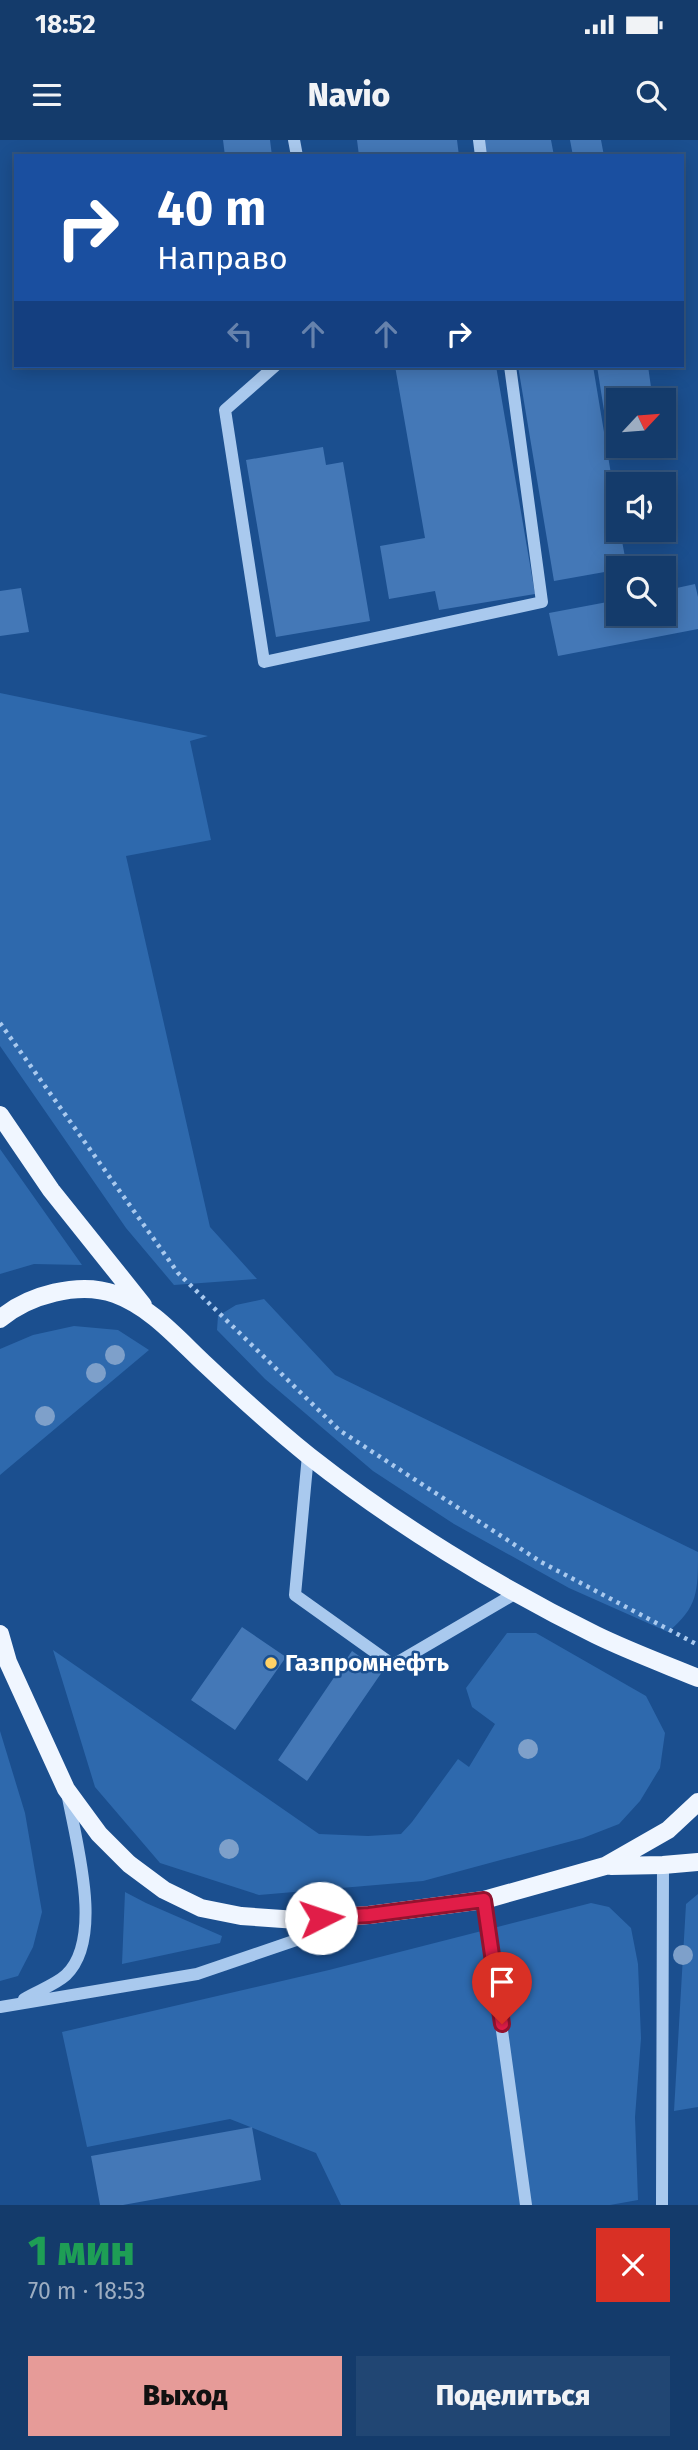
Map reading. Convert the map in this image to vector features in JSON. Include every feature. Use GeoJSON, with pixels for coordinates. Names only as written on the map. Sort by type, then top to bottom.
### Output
{"type":"FeatureCollection","features":[{"type":"Feature","properties":{"kind":"main road"},"geometry":{"type":"LineString","coordinates":[[0,1115],[51,1189],[147,1310],[308,1455],[373,1504],[516,1592],[596,1635],[698,1678]]}},
{"type":"Feature","properties":{"kind":"main road"},"geometry":{"type":"LineString","coordinates":[[0,1319],[40,1297],[73,1290],[115,1294],[147,1310]]}},
{"type":"Feature","properties":{"kind":"main road"},"geometry":{"type":"LineString","coordinates":[[0,1634],[8,1662],[66,1788],[99,1834],[129,1864],[164,1891],[201,1908],[241,1916],[297,1920],[369,1915],[484,1900],[605,1866],[668,1830],[698,1802]]}},
{"type":"Feature","properties":{"kind":"main road"},"geometry":{"type":"LineString","coordinates":[[664,1664],[698,1688]]}},
{"type":"Feature","properties":{"kind":"main road"},"geometry":{"type":"LineString","coordinates":[[605,1866],[663,1866],[698,1862]]}},
{"type":"Feature","properties":{"kind":"street"},"geometry":{"type":"LineString","coordinates":[[273,368],[225,410],[264,662],[542,602],[510,368]]}},
{"type":"Feature","properties":{"kind":"street"},"geometry":{"type":"LineString","coordinates":[[308,1455],[295,1595],[393,1665],[516,1592]]}},
{"type":"Feature","properties":{"kind":"street"},"geometry":{"type":"LineString","coordinates":[[15,2004],[66,1975],[75,1961],[85,1933],[85,1897],[66,1788]]}},
{"type":"Feature","properties":{"kind":"street"},"geometry":{"type":"LineString","coordinates":[[662,2205],[663,1866]]}},
{"type":"Feature","properties":{"kind":"street"},"geometry":{"type":"LineString","coordinates":[[484,1900],[526,2205]]}},
{"type":"Feature","properties":{"kind":"street"},"geometry":{"type":"LineString","coordinates":[[0,2007],[197,1974],[369,1915]]}},
{"type":"Feature","properties":{"kind":"path"},"geometry":{"type":"LineString","coordinates":[[0,1023],[178,1273],[339,1430],[541,1562],[698,1645]]}},
{"type":"Feature","properties":{"kind":"shaded area"},"geometry":{"type":"Polygon","coordinates":[[[0,693],[208,736],[190,741],[211,840],[126,856],[210,1227],[257,1279],[174,1285],[126,1228],[0,1046],[0,693]]]}},
{"type":"Feature","properties":{"kind":"shaded area"},"geometry":{"type":"Polygon","coordinates":[[[0,1149],[82,1265],[34,1264],[0,1274],[0,1149]]]}},
{"type":"Feature","properties":{"kind":"shaded area"},"geometry":{"type":"Polygon","coordinates":[[[264,1299],[335,1375],[698,1552],[698,1578],[694,1598],[685,1615],[668,1632],[569,1588],[454,1524],[373,1471],[265,1379],[217,1330],[218,1316],[236,1305],[264,1299]]]}},
{"type":"Feature","properties":{"kind":"shaded area"},"geometry":{"type":"Polygon","coordinates":[[[74,1326],[118,1330],[149,1350],[0,1475],[0,1349],[33,1335],[74,1326]]]}},
{"type":"Feature","properties":{"kind":"shaded area"},"geometry":{"type":"Polygon","coordinates":[[[507,1633],[536,1633],[646,1696],[665,1733],[660,1768],[640,1801],[619,1824],[583,1838],[423,1881],[259,1895],[160,1863],[95,1787],[53,1650],[319,1834],[368,1836],[401,1834],[458,1759],[469,1767],[495,1724],[472,1707],[466,1688],[507,1633]]]}},
{"type":"Feature","properties":{"kind":"shaded area"},"geometry":{"type":"Polygon","coordinates":[[[0,1731],[25,1813],[42,1912],[33,1947],[18,1976],[0,1981],[0,1731]]]}},
{"type":"Feature","properties":{"kind":"shaded area"},"geometry":{"type":"Polygon","coordinates":[[[125,1892],[222,1936],[220,1943],[122,1964],[125,1892]]]}},
{"type":"Feature","properties":{"kind":"shaded area"},"geometry":{"type":"Polygon","coordinates":[[[698,1894],[698,2107],[674,2111],[686,1904],[698,1894]]]}},
{"type":"Feature","properties":{"kind":"shaded area"},"geometry":{"type":"Polygon","coordinates":[[[591,1903],[609,1907],[631,1928],[638,1964],[641,2038],[635,2117],[638,2200],[610,2205],[341,2205],[316,2153],[230,2119],[87,2147],[62,2032],[329,1970],[591,1903]]]}},
{"type":"Feature","properties":{"kind":"building"},"geometry":{"type":"Polygon","coordinates":[[[223,140],[270,140],[272,154],[225,154],[223,140]]]}},
{"type":"Feature","properties":{"kind":"building"},"geometry":{"type":"Polygon","coordinates":[[[357,140],[457,140],[459,154],[359,154],[357,140]]]}},
{"type":"Feature","properties":{"kind":"building"},"geometry":{"type":"Polygon","coordinates":[[[483,140],[551,140],[554,154],[485,154],[483,140]]]}},
{"type":"Feature","properties":{"kind":"building"},"geometry":{"type":"Polygon","coordinates":[[[570,140],[601,140],[604,154],[573,154],[570,140]]]}},
{"type":"Feature","properties":{"kind":"building"},"geometry":{"type":"Polygon","coordinates":[[[395,368],[496,368],[535,594],[439,610],[435,591],[389,599],[380,546],[425,538],[395,368]]]}},
{"type":"Feature","properties":{"kind":"building"},"geometry":{"type":"Polygon","coordinates":[[[518,368],[593,368],[606,458],[608,458],[611,472],[606,472],[606,542],[622,542],[625,556],[606,556],[606,572],[554,581],[518,368]]]}},
{"type":"Feature","properties":{"kind":"building"},"geometry":{"type":"Polygon","coordinates":[[[597,368],[648,368],[651,388],[606,388],[606,423],[597,368]]]}},
{"type":"Feature","properties":{"kind":"building"},"geometry":{"type":"Polygon","coordinates":[[[323,447],[326,465],[343,462],[370,621],[276,637],[246,460],[323,447]]]}},
{"type":"Feature","properties":{"kind":"building"},"geometry":{"type":"Polygon","coordinates":[[[695,584],[698,597],[698,629],[558,656],[549,613],[606,602],[606,626],[676,626],[676,588],[695,584]]]}},
{"type":"Feature","properties":{"kind":"building"},"geometry":{"type":"Polygon","coordinates":[[[21,588],[29,632],[0,636],[0,591],[21,588]]]}},
{"type":"Feature","properties":{"kind":"building"},"geometry":{"type":"Polygon","coordinates":[[[242,1627],[286,1657],[235,1730],[191,1700],[242,1627]]]}},
{"type":"Feature","properties":{"kind":"building"},"geometry":{"type":"Polygon","coordinates":[[[352,1651],[382,1672],[307,1781],[278,1760],[352,1651]]]}},
{"type":"Feature","properties":{"kind":"building"},"geometry":{"type":"Polygon","coordinates":[[[252,2127],[261,2180],[123,2205],[100,2205],[91,2156],[252,2127]]]}},
{"type":"Feature","properties":{"kind":"place","name":"Газпромнефть"},"geometry":{"type":"Point","coordinates":[271,1663]}},
{"type":"Feature","properties":{"kind":"route"},"geometry":{"type":"LineString","coordinates":[[321,1918],[369,1915],[484,1900],[502,2024]]}}]}
